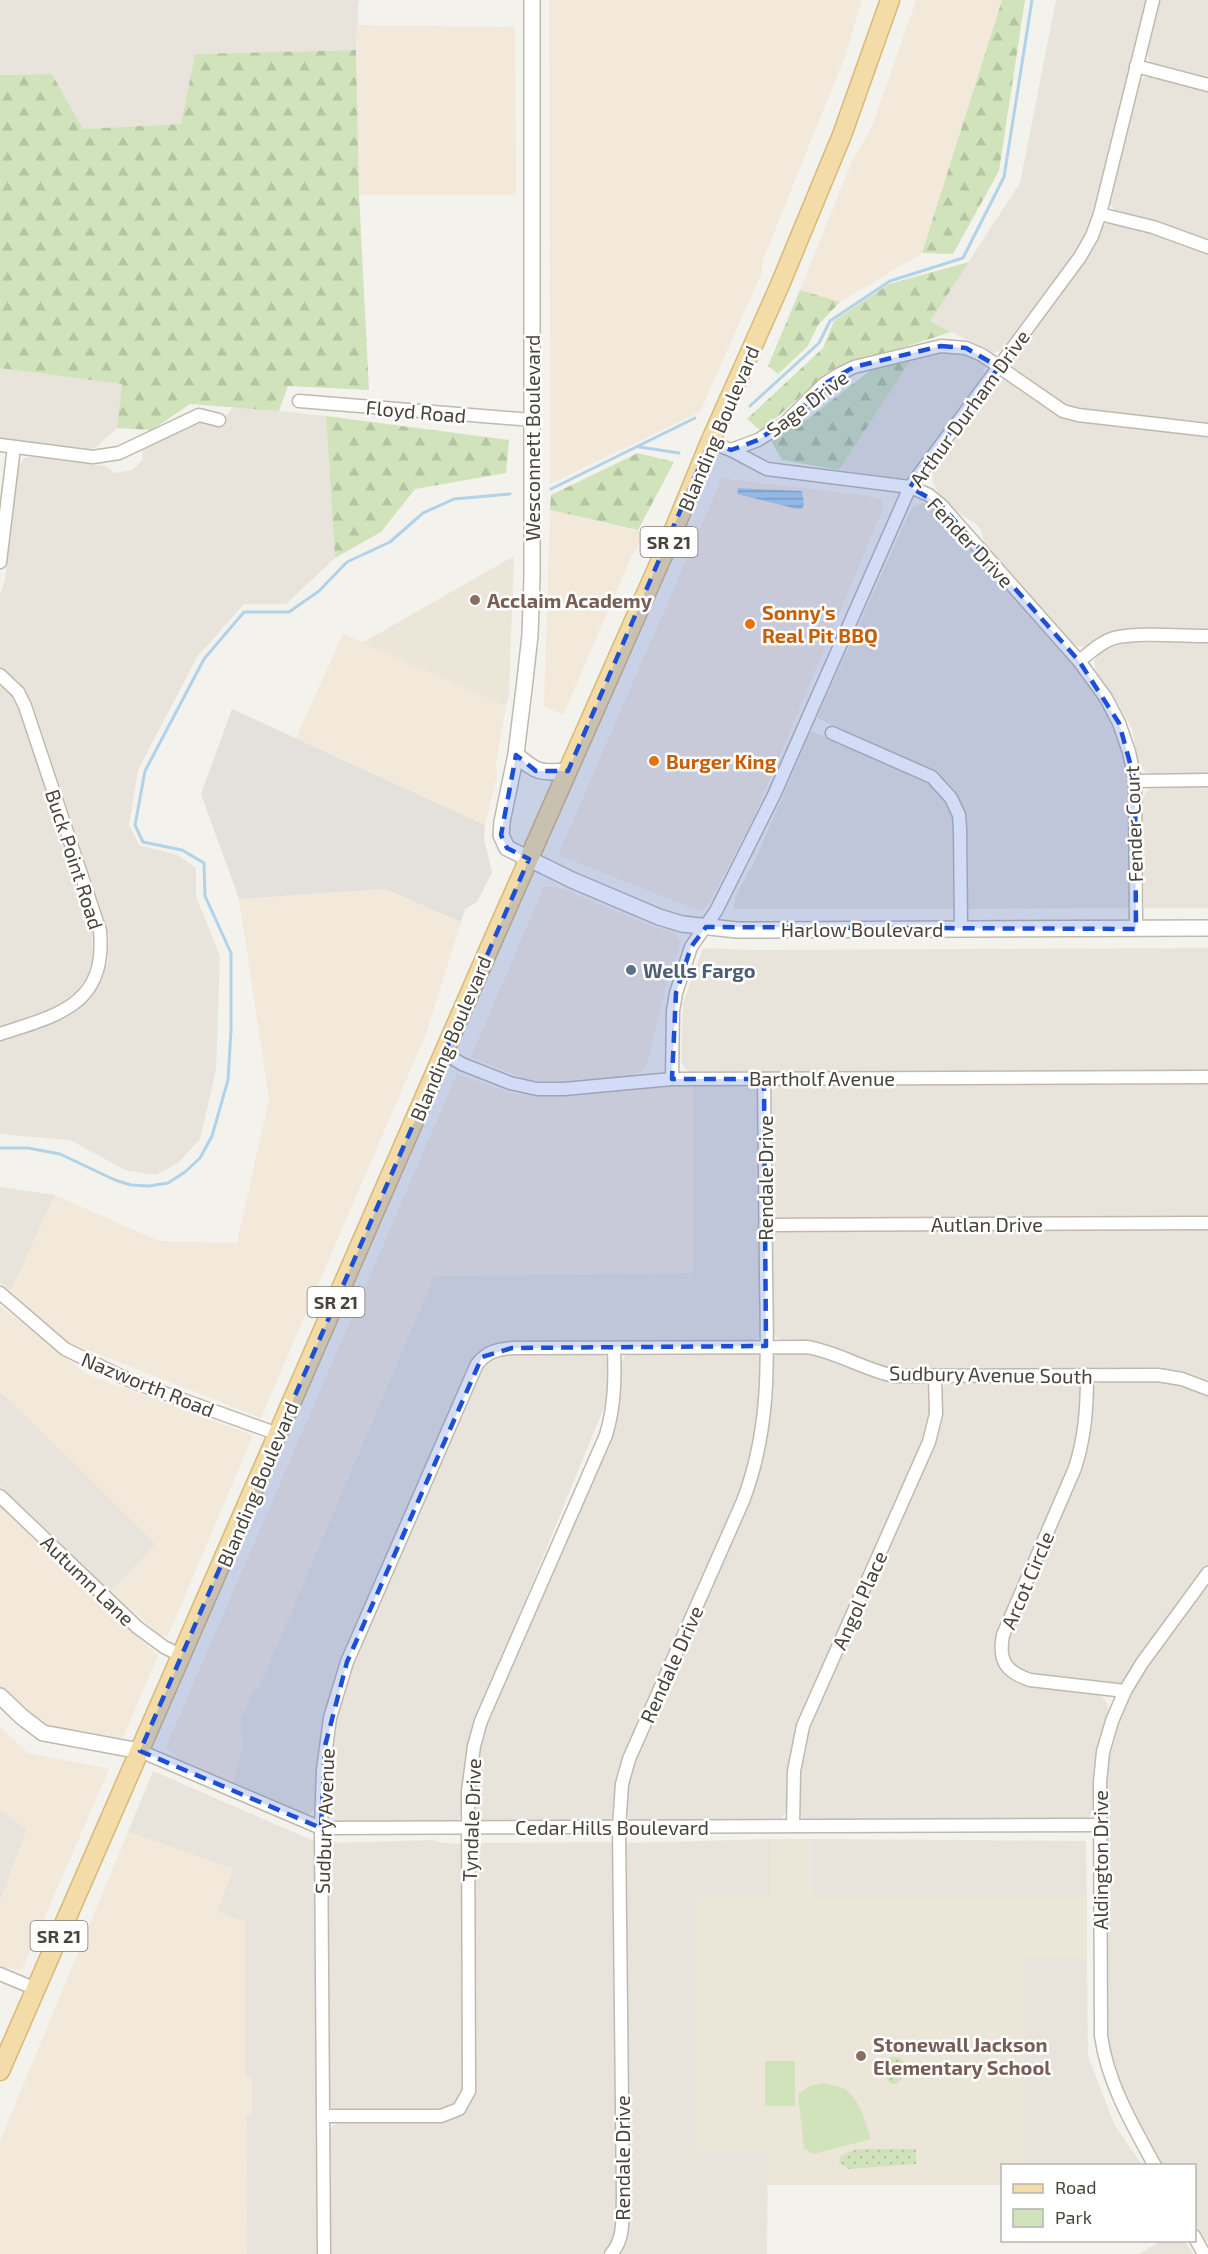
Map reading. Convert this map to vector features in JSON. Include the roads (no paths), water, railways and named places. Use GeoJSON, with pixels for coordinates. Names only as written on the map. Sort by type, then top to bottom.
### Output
{"type":"FeatureCollection","features":[{"type":"Feature","properties":{"kind":"main road","name":"Blanding Boulevard"},"geometry":{"type":"LineString","coordinates":[[0,2071],[779,287],[842,135],[890,0]]}},
{"type":"Feature","properties":{"kind":"street","name":"Wesconnett Boulevard"},"geometry":{"type":"LineString","coordinates":[[529,860],[507,848],[501,835],[516,755],[530,635],[532,0]]}},
{"type":"Feature","properties":{"kind":"street","name":"Arthur Durham Drive"},"geometry":{"type":"LineString","coordinates":[[672,1079],[671,1036],[676,993],[691,947],[717,911],[774,795],[910,487],[1080,257],[1092,236],[1100,214],[1153,0]]}},
{"type":"Feature","properties":{"kind":"street"},"geometry":{"type":"LineString","coordinates":[[1136,66],[1208,85]]}},
{"type":"Feature","properties":{"kind":"street"},"geometry":{"type":"LineString","coordinates":[[1100,214],[1153,227],[1208,247]]}},
{"type":"Feature","properties":{"kind":"street","name":"Sage Drive"},"geometry":{"type":"LineString","coordinates":[[731,450],[758,440],[784,424],[824,384],[854,367],[941,346],[966,348],[982,355],[1064,411],[1078,415],[1208,430]]}},
{"type":"Feature","properties":{"kind":"street","name":"Floyd Road"},"geometry":{"type":"LineString","coordinates":[[299,401],[532,420]]}},
{"type":"Feature","properties":{"kind":"street"},"geometry":{"type":"LineString","coordinates":[[0,445],[93,457],[102,456],[119,453],[199,415],[219,420]]}},
{"type":"Feature","properties":{"kind":"street"},"geometry":{"type":"LineString","coordinates":[[710,442],[731,450]]}},
{"type":"Feature","properties":{"kind":"street"},"geometry":{"type":"LineString","coordinates":[[0,562],[14,447]]}},
{"type":"Feature","properties":{"kind":"street","name":"Fender Drive"},"geometry":{"type":"LineString","coordinates":[[731,450],[767,469],[910,487],[929,495],[941,505],[1079,661]]}},
{"type":"Feature","properties":{"kind":"street"},"geometry":{"type":"LineString","coordinates":[[1079,661],[1101,644],[1128,636],[1208,636]]}},
{"type":"Feature","properties":{"kind":"street","name":"Fender Court"},"geometry":{"type":"LineString","coordinates":[[1079,661],[1106,698],[1130,752],[1135,781],[1136,929]]}},
{"type":"Feature","properties":{"kind":"street","name":"Buck Point Road"},"geometry":{"type":"LineString","coordinates":[[0,675],[18,692],[25,706],[100,931],[101,947],[100,963],[94,981],[84,995],[56,1016],[0,1034]]}},
{"type":"Feature","properties":{"kind":"street"},"geometry":{"type":"LineString","coordinates":[[832,733],[932,777],[951,798],[959,815],[961,929]]}},
{"type":"Feature","properties":{"kind":"street"},"geometry":{"type":"LineString","coordinates":[[516,755],[536,771],[543,773],[568,771]]}},
{"type":"Feature","properties":{"kind":"street"},"geometry":{"type":"LineString","coordinates":[[1135,781],[1208,780]]}},
{"type":"Feature","properties":{"kind":"street","name":"Harlow Boulevard"},"geometry":{"type":"LineString","coordinates":[[529,860],[659,916],[682,924],[705,927],[737,930],[1208,928]]}},
{"type":"Feature","properties":{"kind":"street","name":"Bartholf Avenue"},"geometry":{"type":"LineString","coordinates":[[444,1053],[462,1064],[510,1083],[537,1089],[564,1089],[672,1079],[1208,1077]]}},
{"type":"Feature","properties":{"kind":"street","name":"Rendale Drive"},"geometry":{"type":"LineString","coordinates":[[611,2254],[618,2246],[621,2235],[623,2198],[619,1827],[622,1784],[629,1759],[753,1476],[761,1444],[765,1414],[766,1346],[764,1079]]}},
{"type":"Feature","properties":{"kind":"street","name":"Autlan Drive"},"geometry":{"type":"LineString","coordinates":[[765,1225],[1208,1223]]}},
{"type":"Feature","properties":{"kind":"street","name":"Nazworth Road"},"geometry":{"type":"LineString","coordinates":[[0,1293],[65,1349],[133,1382],[278,1434]]}},
{"type":"Feature","properties":{"kind":"street","name":"Sudbury Avenue South"},"geometry":{"type":"LineString","coordinates":[[490,1352],[512,1347],[807,1347],[825,1350],[867,1369],[895,1376],[1158,1375],[1182,1379],[1208,1389]]}},
{"type":"Feature","properties":{"kind":"street","name":"Tyndale Drive"},"geometry":{"type":"LineString","coordinates":[[324,2116],[441,2116],[459,2109],[469,2091],[468,1828],[470,1770],[481,1721],[606,1435],[615,1392],[614,1348]]}},
{"type":"Feature","properties":{"kind":"street","name":"Sudbury Avenue"},"geometry":{"type":"LineString","coordinates":[[324,2254],[321,1828],[325,1746],[337,1693],[347,1662],[477,1364],[490,1352]]}},
{"type":"Feature","properties":{"kind":"street","name":"Arcot Circle"},"geometry":{"type":"LineString","coordinates":[[1087,1375],[1087,1420],[1083,1446],[1076,1468],[1003,1635],[1002,1657],[1008,1668],[1017,1676],[1030,1680],[1125,1691]]}},
{"type":"Feature","properties":{"kind":"street","name":"Angol Place"},"geometry":{"type":"LineString","coordinates":[[793,1826],[794,1771],[803,1726],[929,1442],[936,1414],[935,1376]]}},
{"type":"Feature","properties":{"kind":"street","name":"Autumn Lane"},"geometry":{"type":"LineString","coordinates":[[0,1496],[137,1627],[164,1647],[182,1656]]}},
{"type":"Feature","properties":{"kind":"street","name":"Aldington Drive"},"geometry":{"type":"LineString","coordinates":[[1154,2164],[1115,2091],[1103,2054],[1101,2037],[1100,1782],[1103,1752],[1112,1721],[1125,1691],[1142,1663],[1208,1573]]}},
{"type":"Feature","properties":{"kind":"street"},"geometry":{"type":"LineString","coordinates":[[0,1696],[22,1718],[43,1732],[140,1751]]}},
{"type":"Feature","properties":{"kind":"street","name":"Cedar Hills Boulevard"},"geometry":{"type":"LineString","coordinates":[[140,1751],[321,1828],[1100,1825]]}},
{"type":"Feature","properties":{"kind":"street"},"geometry":{"type":"LineString","coordinates":[[0,1974],[36,1989]]}},
{"type":"Feature","properties":{"kind":"street"},"geometry":{"type":"LineString","coordinates":[[1196,2239],[1206,2254]]}},
{"type":"Feature","properties":{"kind":"water"},"geometry":{"type":"Polygon","coordinates":[[[738,488],[802,491],[804,504],[802,509],[797,509],[737,494],[738,488]]]}},
{"type":"Feature","properties":{"kind":"waterway"},"geometry":{"type":"LineString","coordinates":[[750,406],[819,343],[830,321],[890,281],[963,258],[1004,177],[1032,0]]}},
{"type":"Feature","properties":{"kind":"waterway"},"geometry":{"type":"LineString","coordinates":[[551,489],[695,418]]}},
{"type":"Feature","properties":{"kind":"waterway"},"geometry":{"type":"LineString","coordinates":[[639,447],[679,453]]}},
{"type":"Feature","properties":{"kind":"waterway"},"geometry":{"type":"LineString","coordinates":[[0,1148],[28,1148],[60,1154],[115,1180],[131,1185],[149,1186],[168,1183],[200,1158],[212,1136],[228,1080],[231,1030],[231,953],[205,896],[204,863],[182,850],[143,842],[135,825],[145,771],[204,659],[244,612],[289,612],[319,591],[347,562],[390,542],[423,513],[454,499],[510,494]]}},
{"type":"Feature","properties":{"kind":"place","name":"Acclaim Academy"},"geometry":{"type":"Point","coordinates":[475,600]}},
{"type":"Feature","properties":{"kind":"place","name":"Sonny's Real Pit BBQ"},"geometry":{"type":"Point","coordinates":[750,624]}},
{"type":"Feature","properties":{"kind":"place","name":"Burger King"},"geometry":{"type":"Point","coordinates":[654,761]}},
{"type":"Feature","properties":{"kind":"place","name":"Wells Fargo"},"geometry":{"type":"Point","coordinates":[631,970]}},
{"type":"Feature","properties":{"kind":"place","name":"Stonewall Jackson Elementary School"},"geometry":{"type":"Point","coordinates":[861,2056]}}]}
